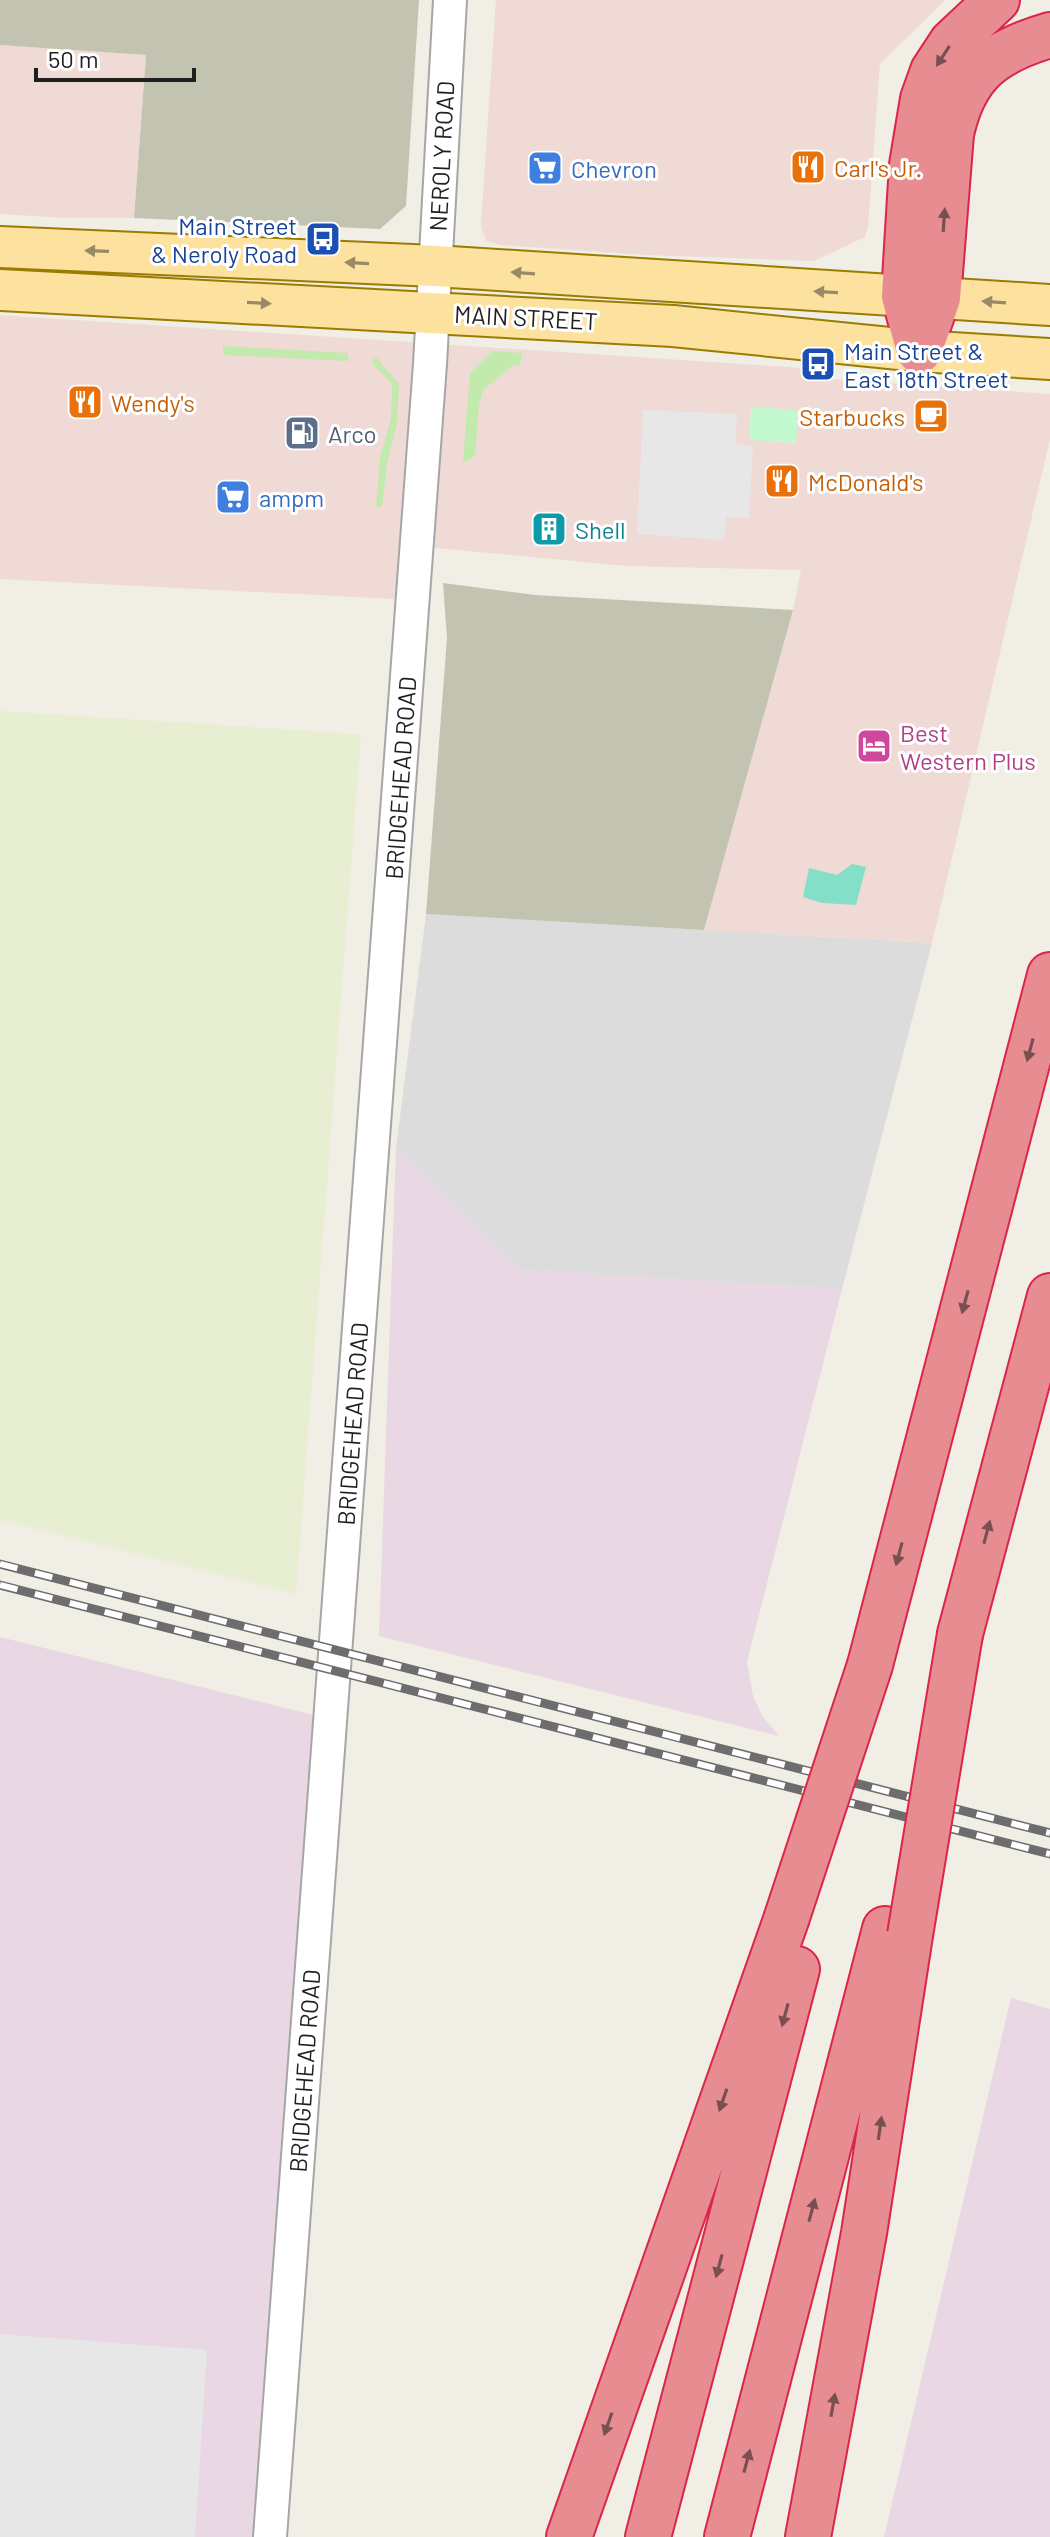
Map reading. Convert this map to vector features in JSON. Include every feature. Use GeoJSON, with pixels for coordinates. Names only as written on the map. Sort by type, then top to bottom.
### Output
{"type":"FeatureCollection","features":[{"type":"Feature","properties":{"kind":"highway"},"geometry":{"type":"LineString","coordinates":[[919,351],[921,297],[912,165],[923,99],[933,71],[952,42],[997,0]]}},
{"type":"Feature","properties":{"kind":"highway"},"geometry":{"type":"LineString","coordinates":[[921,297],[957,108],[970,82],[992,60],[1019,44],[1050,35]]}},
{"type":"Feature","properties":{"kind":"highway"},"geometry":{"type":"LineString","coordinates":[[648,2537],[799,1916],[870,1665],[1050,975]]}},
{"type":"Feature","properties":{"kind":"highway"},"geometry":{"type":"LineString","coordinates":[[727,2537],[897,1932],[960,1634],[1050,1296]]}},
{"type":"Feature","properties":{"kind":"highway"},"geometry":{"type":"LineString","coordinates":[[569,2537],[799,1916]]}},
{"type":"Feature","properties":{"kind":"highway"},"geometry":{"type":"LineString","coordinates":[[808,2537],[864,2233],[897,1932]]}},
{"type":"Feature","properties":{"kind":"main road","name":"MAIN STREET"},"geometry":{"type":"LineString","coordinates":[[0,247],[435,266],[1050,305]]}},
{"type":"Feature","properties":{"kind":"main road","name":"MAIN STREET"},"geometry":{"type":"LineString","coordinates":[[0,290],[673,326],[919,351],[1050,359]]}},
{"type":"Feature","properties":{"kind":"street","name":"NEROLY ROAD"},"geometry":{"type":"LineString","coordinates":[[432,312],[450,0]]}},
{"type":"Feature","properties":{"kind":"street","name":"BRIDGEHEAD ROAD"},"geometry":{"type":"LineString","coordinates":[[270,2537],[432,312]]}},
{"type":"Feature","properties":{"kind":"shaded area"},"geometry":{"type":"Polygon","coordinates":[[[0,0],[419,0],[406,206],[380,229],[134,218],[146,55],[0,45],[0,0]]]}},
{"type":"Feature","properties":{"kind":"shaded area"},"geometry":{"type":"Polygon","coordinates":[[[496,0],[945,0],[880,64],[865,237],[814,261],[646,255],[500,245],[487,241],[481,224],[496,0]]]}},
{"type":"Feature","properties":{"kind":"shaded area"},"geometry":{"type":"Polygon","coordinates":[[[0,45],[146,55],[134,218],[0,214],[0,45]]]}},
{"type":"Feature","properties":{"kind":"shaded area"},"geometry":{"type":"Polygon","coordinates":[[[0,315],[817,369],[817,378],[1050,394],[1050,439],[932,943],[704,930],[793,610],[801,570],[627,566],[403,545],[395,599],[0,579],[0,315]]]}},
{"type":"Feature","properties":{"kind":"shaded area"},"geometry":{"type":"Polygon","coordinates":[[[643,410],[737,414],[735,444],[753,446],[749,518],[726,517],[724,540],[637,534],[643,410]]]}},
{"type":"Feature","properties":{"kind":"shaded area"},"geometry":{"type":"Polygon","coordinates":[[[443,583],[535,595],[793,610],[704,930],[426,914],[447,638],[443,583]]]}},
{"type":"Feature","properties":{"kind":"shaded area"},"geometry":{"type":"Polygon","coordinates":[[[0,711],[361,734],[296,1594],[0,1520],[0,711]]]}},
{"type":"Feature","properties":{"kind":"shaded area"},"geometry":{"type":"Polygon","coordinates":[[[426,914],[932,943],[842,1289],[520,1270],[396,1148],[426,914]]]}},
{"type":"Feature","properties":{"kind":"shaded area"},"geometry":{"type":"Polygon","coordinates":[[[396,1148],[520,1270],[842,1289],[747,1662],[753,1696],[763,1717],[779,1736],[379,1636],[396,1148]]]}},
{"type":"Feature","properties":{"kind":"shaded area"},"geometry":{"type":"Polygon","coordinates":[[[0,1637],[317,1716],[259,2537],[0,2537],[0,1637]]]}},
{"type":"Feature","properties":{"kind":"shaded area"},"geometry":{"type":"Polygon","coordinates":[[[1011,1998],[1050,2009],[1050,2537],[884,2537],[1011,1998]]]}},
{"type":"Feature","properties":{"kind":"shaded area"},"geometry":{"type":"Polygon","coordinates":[[[0,2334],[207,2350],[195,2537],[0,2537],[0,2334]]]}},
{"type":"Feature","properties":{"kind":"green space"},"geometry":{"type":"Polygon","coordinates":[[[223,346],[348,353],[348,361],[223,355],[223,346]]]}},
{"type":"Feature","properties":{"kind":"green space"},"geometry":{"type":"Polygon","coordinates":[[[492,351],[522,353],[520,365],[512,366],[483,390],[475,455],[463,461],[470,373],[492,351]]]}},
{"type":"Feature","properties":{"kind":"green space"},"geometry":{"type":"Polygon","coordinates":[[[376,357],[399,384],[397,424],[387,463],[382,507],[376,507],[380,458],[391,418],[392,384],[371,362],[376,357]]]}},
{"type":"Feature","properties":{"kind":"green space"},"geometry":{"type":"Polygon","coordinates":[[[751,407],[798,410],[796,443],[749,440],[751,407]]]}},
{"type":"Feature","properties":{"kind":"green space"},"geometry":{"type":"Polygon","coordinates":[[[852,864],[866,867],[856,905],[822,903],[803,897],[809,868],[837,875],[852,864]]]}},
{"type":"Feature","properties":{"kind":"railway"},"geometry":{"type":"LineString","coordinates":[[0,1564],[1050,1833]]}},
{"type":"Feature","properties":{"kind":"railway"},"geometry":{"type":"LineString","coordinates":[[0,1585],[1050,1854]]}},
{"type":"Feature","properties":{"kind":"place","name":"Carl's Jr."},"geometry":{"type":"Point","coordinates":[808,167]}},
{"type":"Feature","properties":{"kind":"place","name":"Chevron"},"geometry":{"type":"Point","coordinates":[545,168]}},
{"type":"Feature","properties":{"kind":"place","name":"Main Street & Neroly Road"},"geometry":{"type":"Point","coordinates":[323,239]}},
{"type":"Feature","properties":{"kind":"place","name":"Main Street & East 18th Street"},"geometry":{"type":"Point","coordinates":[818,364]}},
{"type":"Feature","properties":{"kind":"place","name":"Wendy's"},"geometry":{"type":"Point","coordinates":[85,402]}},
{"type":"Feature","properties":{"kind":"place","name":"Starbucks"},"geometry":{"type":"Point","coordinates":[931,416]}},
{"type":"Feature","properties":{"kind":"place","name":"Arco"},"geometry":{"type":"Point","coordinates":[302,433]}},
{"type":"Feature","properties":{"kind":"place","name":"McDonald's"},"geometry":{"type":"Point","coordinates":[782,481]}},
{"type":"Feature","properties":{"kind":"place","name":"ampm"},"geometry":{"type":"Point","coordinates":[233,497]}},
{"type":"Feature","properties":{"kind":"place","name":"Shell"},"geometry":{"type":"Point","coordinates":[549,529]}},
{"type":"Feature","properties":{"kind":"place","name":"Best Western Plus"},"geometry":{"type":"Point","coordinates":[874,746]}}]}
